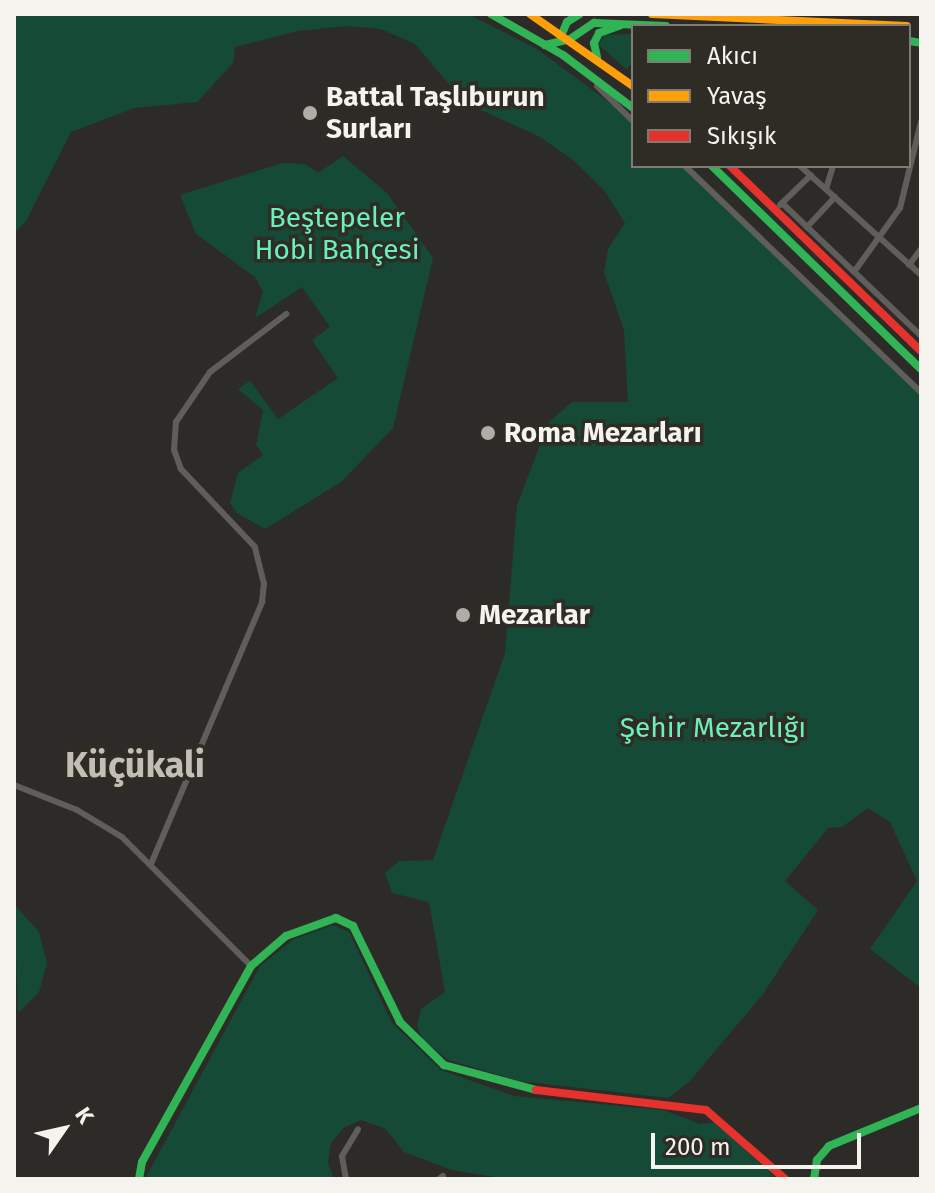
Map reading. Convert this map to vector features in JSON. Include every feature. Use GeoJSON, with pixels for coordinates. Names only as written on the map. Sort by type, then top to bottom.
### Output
{"type":"FeatureCollection","features":[{"type":"Feature","properties":{"kind":"main road"},"geometry":{"type":"LineString","coordinates":[[491,14],[563,55],[597,86],[631,107]]}},
{"type":"Feature","properties":{"kind":"main road"},"geometry":{"type":"LineString","coordinates":[[530,14],[599,59],[631,84]]}},
{"type":"Feature","properties":{"kind":"main road"},"geometry":{"type":"LineString","coordinates":[[563,55],[564,38],[580,14]]}},
{"type":"Feature","properties":{"kind":"main road"},"geometry":{"type":"LineString","coordinates":[[652,14],[854,20],[890,24]]}},
{"type":"Feature","properties":{"kind":"main road"},"geometry":{"type":"LineString","coordinates":[[545,45],[594,23],[639,24]]}},
{"type":"Feature","properties":{"kind":"main road"},"geometry":{"type":"LineString","coordinates":[[599,59],[594,49],[599,33],[626,23]]}},
{"type":"Feature","properties":{"kind":"main road"},"geometry":{"type":"LineString","coordinates":[[714,168],[921,369]]}},
{"type":"Feature","properties":{"kind":"main road"},"geometry":{"type":"LineString","coordinates":[[733,168],[779,207],[921,351]]}},
{"type":"Feature","properties":{"kind":"main road"},"geometry":{"type":"LineString","coordinates":[[139,1179],[142,1162],[251,966],[268,949],[305,925],[345,920],[361,939],[400,1022],[444,1065],[555,1095],[706,1110],[785,1179]]}},
{"type":"Feature","properties":{"kind":"main road"},"geometry":{"type":"LineString","coordinates":[[814,1179],[817,1160],[829,1146],[921,1108]]}},
{"type":"Feature","properties":{"kind":"street"},"geometry":{"type":"LineString","coordinates":[[597,86],[631,119]]}},
{"type":"Feature","properties":{"kind":"street"},"geometry":{"type":"LineString","coordinates":[[911,163],[921,122]]}},
{"type":"Feature","properties":{"kind":"street"},"geometry":{"type":"LineString","coordinates":[[687,168],[921,392]]}},
{"type":"Feature","properties":{"kind":"street"},"geometry":{"type":"LineString","coordinates":[[802,168],[921,275]]}},
{"type":"Feature","properties":{"kind":"street"},"geometry":{"type":"LineString","coordinates":[[826,189],[832,168]]}},
{"type":"Feature","properties":{"kind":"street"},"geometry":{"type":"LineString","coordinates":[[854,272],[900,208],[910,168]]}},
{"type":"Feature","properties":{"kind":"street"},"geometry":{"type":"LineString","coordinates":[[811,175],[779,207],[807,227],[921,336]]}},
{"type":"Feature","properties":{"kind":"street"},"geometry":{"type":"LineString","coordinates":[[807,227],[835,197]]}},
{"type":"Feature","properties":{"kind":"street"},"geometry":{"type":"LineString","coordinates":[[909,265],[921,249]]}},
{"type":"Feature","properties":{"kind":"street"},"geometry":{"type":"LineString","coordinates":[[151,864],[257,614],[264,584],[255,547],[181,469],[174,450],[176,422],[210,372],[286,314]]}},
{"type":"Feature","properties":{"kind":"street"},"geometry":{"type":"LineString","coordinates":[[14,785],[77,810],[122,837],[251,966]]}},
{"type":"Feature","properties":{"kind":"street"},"geometry":{"type":"LineString","coordinates":[[346,1179],[342,1156],[358,1129]]}},
{"type":"Feature","properties":{"kind":"green space","name":"Şehir Mezarlığı"},"geometry":{"type":"Polygon","coordinates":[[[14,14],[468,14],[537,49],[621,111],[631,119],[631,168],[685,168],[921,395],[921,988],[870,949],[917,881],[890,822],[868,808],[842,827],[828,828],[785,881],[818,910],[763,994],[689,1082],[668,1098],[519,1081],[448,1060],[423,1040],[417,1027],[421,1009],[445,992],[429,902],[392,893],[385,873],[399,861],[433,860],[505,653],[517,505],[549,422],[572,402],[628,402],[624,330],[604,272],[608,249],[625,223],[604,190],[573,160],[540,137],[464,102],[415,44],[381,29],[346,26],[298,31],[235,47],[233,63],[197,102],[134,108],[71,132],[26,221],[14,233],[14,14]]]}},
{"type":"Feature","properties":{"kind":"green space"},"geometry":{"type":"Polygon","coordinates":[[[631,34],[631,65],[626,69],[599,45],[604,35],[631,34]]]}},
{"type":"Feature","properties":{"kind":"green space","name":"Beştepeler Hobi Bahçesi"},"geometry":{"type":"Polygon","coordinates":[[[343,156],[387,193],[433,258],[393,428],[341,482],[265,529],[237,513],[230,503],[238,473],[263,455],[256,445],[263,410],[238,389],[250,381],[278,419],[338,378],[312,340],[330,327],[302,287],[255,318],[263,292],[255,277],[196,234],[180,195],[282,163],[305,164],[318,173],[343,156]]]}},
{"type":"Feature","properties":{"kind":"green space"},"geometry":{"type":"Polygon","coordinates":[[[14,904],[39,932],[47,963],[39,992],[18,1013],[14,904]]]}},
{"type":"Feature","properties":{"kind":"green space"},"geometry":{"type":"Polygon","coordinates":[[[333,925],[349,932],[392,1023],[441,1070],[514,1096],[664,1110],[700,1124],[715,1122],[777,1179],[507,1179],[452,1170],[404,1152],[386,1129],[361,1120],[343,1128],[331,1143],[328,1163],[334,1179],[145,1179],[260,966],[294,939],[333,925]]]}},
{"type":"Feature","properties":{"kind":"traffic: fast"},"geometry":{"type":"LineString","coordinates":[[491,14],[563,55],[631,106]]}},
{"type":"Feature","properties":{"kind":"traffic: fast"},"geometry":{"type":"LineString","coordinates":[[561,36],[567,22],[580,14]]}},
{"type":"Feature","properties":{"kind":"traffic: fast"},"geometry":{"type":"LineString","coordinates":[[545,45],[570,39],[594,23],[631,25]]}},
{"type":"Feature","properties":{"kind":"traffic: fast"},"geometry":{"type":"LineString","coordinates":[[597,57],[594,43],[599,33],[621,25]]}},
{"type":"Feature","properties":{"kind":"traffic: fast"},"geometry":{"type":"LineString","coordinates":[[911,41],[921,43]]}},
{"type":"Feature","properties":{"kind":"traffic: fast"},"geometry":{"type":"LineString","coordinates":[[714,168],[921,369]]}},
{"type":"Feature","properties":{"kind":"traffic: fast"},"geometry":{"type":"LineString","coordinates":[[139,1179],[142,1162],[251,966],[286,936],[336,918],[353,926],[400,1022],[444,1065],[536,1090]]}},
{"type":"Feature","properties":{"kind":"traffic: fast"},"geometry":{"type":"LineString","coordinates":[[814,1179],[817,1160],[829,1146],[921,1108]]}},
{"type":"Feature","properties":{"kind":"traffic: slow"},"geometry":{"type":"LineString","coordinates":[[530,14],[631,85]]}},
{"type":"Feature","properties":{"kind":"traffic: slow"},"geometry":{"type":"LineString","coordinates":[[652,14],[864,24]]}},
{"type":"Feature","properties":{"kind":"traffic: jam"},"geometry":{"type":"LineString","coordinates":[[732,168],[921,351]]}},
{"type":"Feature","properties":{"kind":"traffic: jam"},"geometry":{"type":"LineString","coordinates":[[536,1090],[706,1110],[785,1179]]}},
{"type":"Feature","properties":{"kind":"place","name":"Battal Taşlıburun Surları"},"geometry":{"type":"Point","coordinates":[310,113]}},
{"type":"Feature","properties":{"kind":"place","name":"Roma Mezarları"},"geometry":{"type":"Point","coordinates":[488,433]}},
{"type":"Feature","properties":{"kind":"place","name":"Mezarlar"},"geometry":{"type":"Point","coordinates":[463,615]}},
{"type":"Feature","properties":{"kind":"district","name":"Küçükali"},"geometry":{"type":"Point","coordinates":[135,766]}}]}
